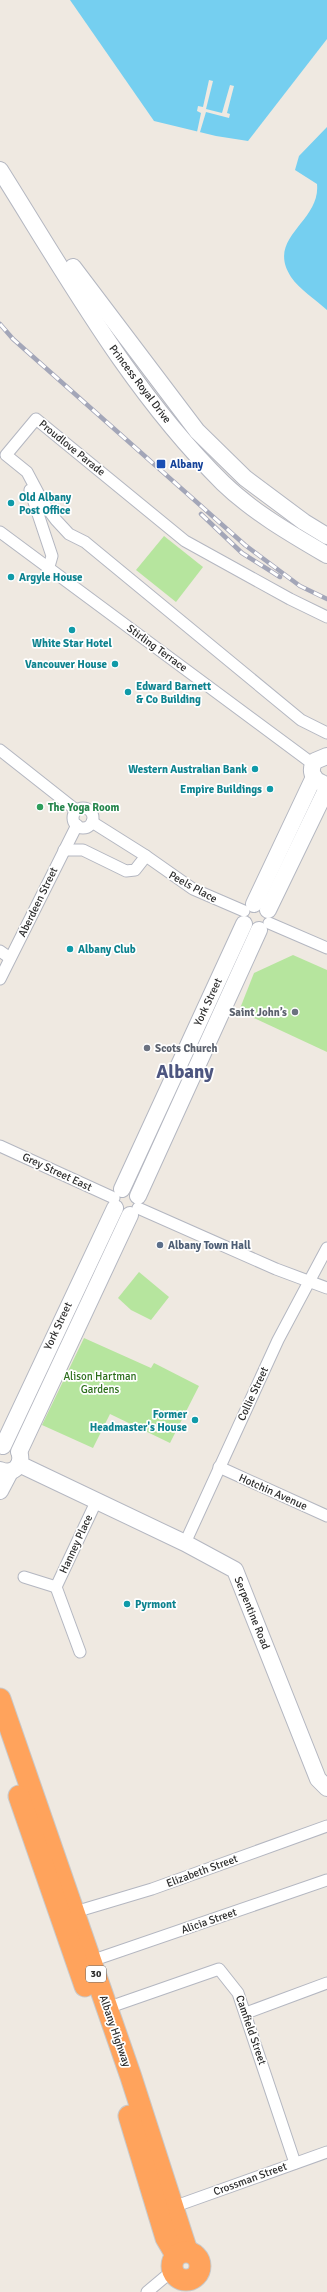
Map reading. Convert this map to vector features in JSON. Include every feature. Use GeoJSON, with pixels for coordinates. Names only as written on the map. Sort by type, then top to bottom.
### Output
{"type":"FeatureCollection","features":[{"type":"Feature","properties":{"kind":"highway","name":"Albany Highway"},"geometry":{"type":"LineString","coordinates":[[0,1699],[68,1915],[125,2080],[173,2207],[186,2274]]}},
{"type":"Feature","properties":{"kind":"highway","name":"Albany Highway"},"geometry":{"type":"LineString","coordinates":[[0,1738],[68,1915],[91,1961],[107,2008],[166,2238],[186,2274]]}},
{"type":"Feature","properties":{"kind":"main road","name":"Princess Royal Drive"},"geometry":{"type":"LineString","coordinates":[[0,169],[112,335],[175,432],[224,484],[259,513],[327,555]]}},
{"type":"Feature","properties":{"kind":"main road","name":"Princess Royal Drive"},"geometry":{"type":"LineString","coordinates":[[112,335],[218,453],[245,478],[304,522],[327,536]]}},
{"type":"Feature","properties":{"kind":"main road","name":"York Street"},"geometry":{"type":"LineString","coordinates":[[0,1491],[136,1206],[256,917],[322,764]]}},
{"type":"Feature","properties":{"kind":"main road","name":"York Street"},"geometry":{"type":"LineString","coordinates":[[1,1447],[117,1198],[256,917],[327,788]]}},
{"type":"Feature","properties":{"kind":"main road"},"geometry":{"type":"LineString","coordinates":[[132,1189],[136,1206],[121,1214],[117,1198],[132,1189]]}},
{"type":"Feature","properties":{"kind":"main road","name":"York Street"},"geometry":{"type":"LineString","coordinates":[[1,1447],[12,1446],[12,1464]]}},
{"type":"Feature","properties":{"kind":"main road","name":"Serpentine Road"},"geometry":{"type":"LineString","coordinates":[[12,1464],[185,1543],[235,1570],[318,1779],[327,1788]]}},
{"type":"Feature","properties":{"kind":"street","name":"Proudlove Parade"},"geometry":{"type":"LineString","coordinates":[[327,617],[290,599],[185,541],[46,424],[36,419],[6,455],[27,472],[44,504],[69,534],[85,542],[301,720],[327,733]]}},
{"type":"Feature","properties":{"kind":"street"},"geometry":{"type":"LineString","coordinates":[[27,472],[37,516],[52,556],[48,570]]}},
{"type":"Feature","properties":{"kind":"street","name":"Stirling Terrace"},"geometry":{"type":"LineString","coordinates":[[0,532],[48,570],[216,692],[322,764]]}},
{"type":"Feature","properties":{"kind":"street"},"geometry":{"type":"LineString","coordinates":[[0,750],[76,810]]}},
{"type":"Feature","properties":{"kind":"street"},"geometry":{"type":"LineString","coordinates":[[82,808],[89,809],[93,815],[92,822],[86,827],[77,825],[73,820],[76,810],[82,808]]}},
{"type":"Feature","properties":{"kind":"street","name":"Peels Place"},"geometry":{"type":"LineString","coordinates":[[92,822],[146,856],[193,889],[327,948]]}},
{"type":"Feature","properties":{"kind":"street","name":"Aberdeen Street"},"geometry":{"type":"LineString","coordinates":[[0,980],[77,825]]}},
{"type":"Feature","properties":{"kind":"street"},"geometry":{"type":"LineString","coordinates":[[64,850],[83,850],[126,871],[135,870],[146,856]]}},
{"type":"Feature","properties":{"kind":"street"},"geometry":{"type":"LineString","coordinates":[[0,951],[10,958]]}},
{"type":"Feature","properties":{"kind":"street","name":"Grey Street East"},"geometry":{"type":"LineString","coordinates":[[0,1146],[117,1198]]}},
{"type":"Feature","properties":{"kind":"street"},"geometry":{"type":"LineString","coordinates":[[136,1206],[309,1283],[327,1288]]}},
{"type":"Feature","properties":{"kind":"street","name":"Collie Street"},"geometry":{"type":"LineString","coordinates":[[185,1543],[278,1340],[327,1248]]}},
{"type":"Feature","properties":{"kind":"street","name":"Hotchin Avenue"},"geometry":{"type":"LineString","coordinates":[[219,1467],[327,1516]]}},
{"type":"Feature","properties":{"kind":"street","name":"Hanney Place"},"geometry":{"type":"LineString","coordinates":[[80,1652],[56,1587],[96,1502]]}},
{"type":"Feature","properties":{"kind":"street","name":"Hanney Place"},"geometry":{"type":"LineString","coordinates":[[24,1577],[56,1587]]}},
{"type":"Feature","properties":{"kind":"street","name":"Elizabeth Street"},"geometry":{"type":"LineString","coordinates":[[68,1915],[152,1889],[327,1826]]}},
{"type":"Feature","properties":{"kind":"street","name":"Alicia Street"},"geometry":{"type":"LineString","coordinates":[[91,1961],[327,1880]]}},
{"type":"Feature","properties":{"kind":"street","name":"Camfield Street"},"geometry":{"type":"LineString","coordinates":[[107,2008],[219,1969],[238,1993],[246,2013],[295,2163]]}},
{"type":"Feature","properties":{"kind":"street"},"geometry":{"type":"LineString","coordinates":[[246,2013],[327,1983]]}},
{"type":"Feature","properties":{"kind":"street","name":"Crossman Street"},"geometry":{"type":"LineString","coordinates":[[173,2207],[327,2152]]}},
{"type":"Feature","properties":{"kind":"street"},"geometry":{"type":"LineString","coordinates":[[147,2292],[186,2274]]}},
{"type":"Feature","properties":{"kind":"green space"},"geometry":{"type":"Polygon","coordinates":[[[164,536],[203,567],[176,602],[136,570],[164,536]]]}},
{"type":"Feature","properties":{"kind":"green space"},"geometry":{"type":"Polygon","coordinates":[[[293,955],[327,970],[327,1052],[239,1011],[254,973],[293,955]]]}},
{"type":"Feature","properties":{"kind":"green space"},"geometry":{"type":"Polygon","coordinates":[[[139,1272],[169,1297],[151,1320],[131,1310],[118,1298],[139,1272]]]}},
{"type":"Feature","properties":{"kind":"green space","name":"Alison Hartman Gardens"},"geometry":{"type":"Polygon","coordinates":[[[84,1338],[151,1368],[154,1363],[199,1386],[170,1443],[110,1414],[93,1448],[42,1425],[84,1338]]]}},
{"type":"Feature","properties":{"kind":"water"},"geometry":{"type":"Polygon","coordinates":[[[70,0],[327,0],[327,39],[248,141],[216,136],[154,121],[70,0]]]}},
{"type":"Feature","properties":{"kind":"water"},"geometry":{"type":"Polygon","coordinates":[[[327,127],[327,310],[303,290],[291,277],[285,263],[285,251],[289,240],[311,209],[316,197],[317,184],[295,170],[299,156],[327,127]]]}},
{"type":"Feature","properties":{"kind":"pier"},"geometry":{"type":"Polygon","coordinates":[[[209,80],[213,81],[206,109],[222,113],[230,85],[234,86],[227,113],[230,114],[229,118],[206,112],[200,132],[197,132],[201,113],[197,111],[198,106],[203,107],[209,80]]]}},
{"type":"Feature","properties":{"kind":"railway"},"geometry":{"type":"LineString","coordinates":[[0,324],[13,339],[245,545],[300,586],[327,599]]}},
{"type":"Feature","properties":{"kind":"railway"},"geometry":{"type":"LineString","coordinates":[[201,514],[242,553],[280,577]]}},
{"type":"Feature","properties":{"kind":"place","name":"Albany"},"geometry":{"type":"Point","coordinates":[161,464]}},
{"type":"Feature","properties":{"kind":"place","name":"Old Albany Post Office"},"geometry":{"type":"Point","coordinates":[11,503]}},
{"type":"Feature","properties":{"kind":"place","name":"Argyle House"},"geometry":{"type":"Point","coordinates":[11,577]}},
{"type":"Feature","properties":{"kind":"place","name":"White Star Hotel"},"geometry":{"type":"Point","coordinates":[72,630]}},
{"type":"Feature","properties":{"kind":"place","name":"Vancouver House"},"geometry":{"type":"Point","coordinates":[115,664]}},
{"type":"Feature","properties":{"kind":"place","name":"Edward Barnett & Co Building"},"geometry":{"type":"Point","coordinates":[128,692]}},
{"type":"Feature","properties":{"kind":"place","name":"Western Australian Bank"},"geometry":{"type":"Point","coordinates":[255,769]}},
{"type":"Feature","properties":{"kind":"place","name":"Empire Buildings"},"geometry":{"type":"Point","coordinates":[270,789]}},
{"type":"Feature","properties":{"kind":"place","name":"The Yoga Room"},"geometry":{"type":"Point","coordinates":[40,807]}},
{"type":"Feature","properties":{"kind":"place","name":"Albany Club"},"geometry":{"type":"Point","coordinates":[70,949]}},
{"type":"Feature","properties":{"kind":"place","name":"Saint John’s"},"geometry":{"type":"Point","coordinates":[295,1012]}},
{"type":"Feature","properties":{"kind":"place","name":"Scots Church"},"geometry":{"type":"Point","coordinates":[147,1048]}},
{"type":"Feature","properties":{"kind":"place","name":"Albany Town Hall"},"geometry":{"type":"Point","coordinates":[160,1245]}},
{"type":"Feature","properties":{"kind":"place","name":"Former Headmaster's House"},"geometry":{"type":"Point","coordinates":[195,1420]}},
{"type":"Feature","properties":{"kind":"place","name":"Pyrmont"},"geometry":{"type":"Point","coordinates":[127,1604]}},
{"type":"Feature","properties":{"kind":"district","name":"Albany"},"geometry":{"type":"Point","coordinates":[185,1072]}}]}
